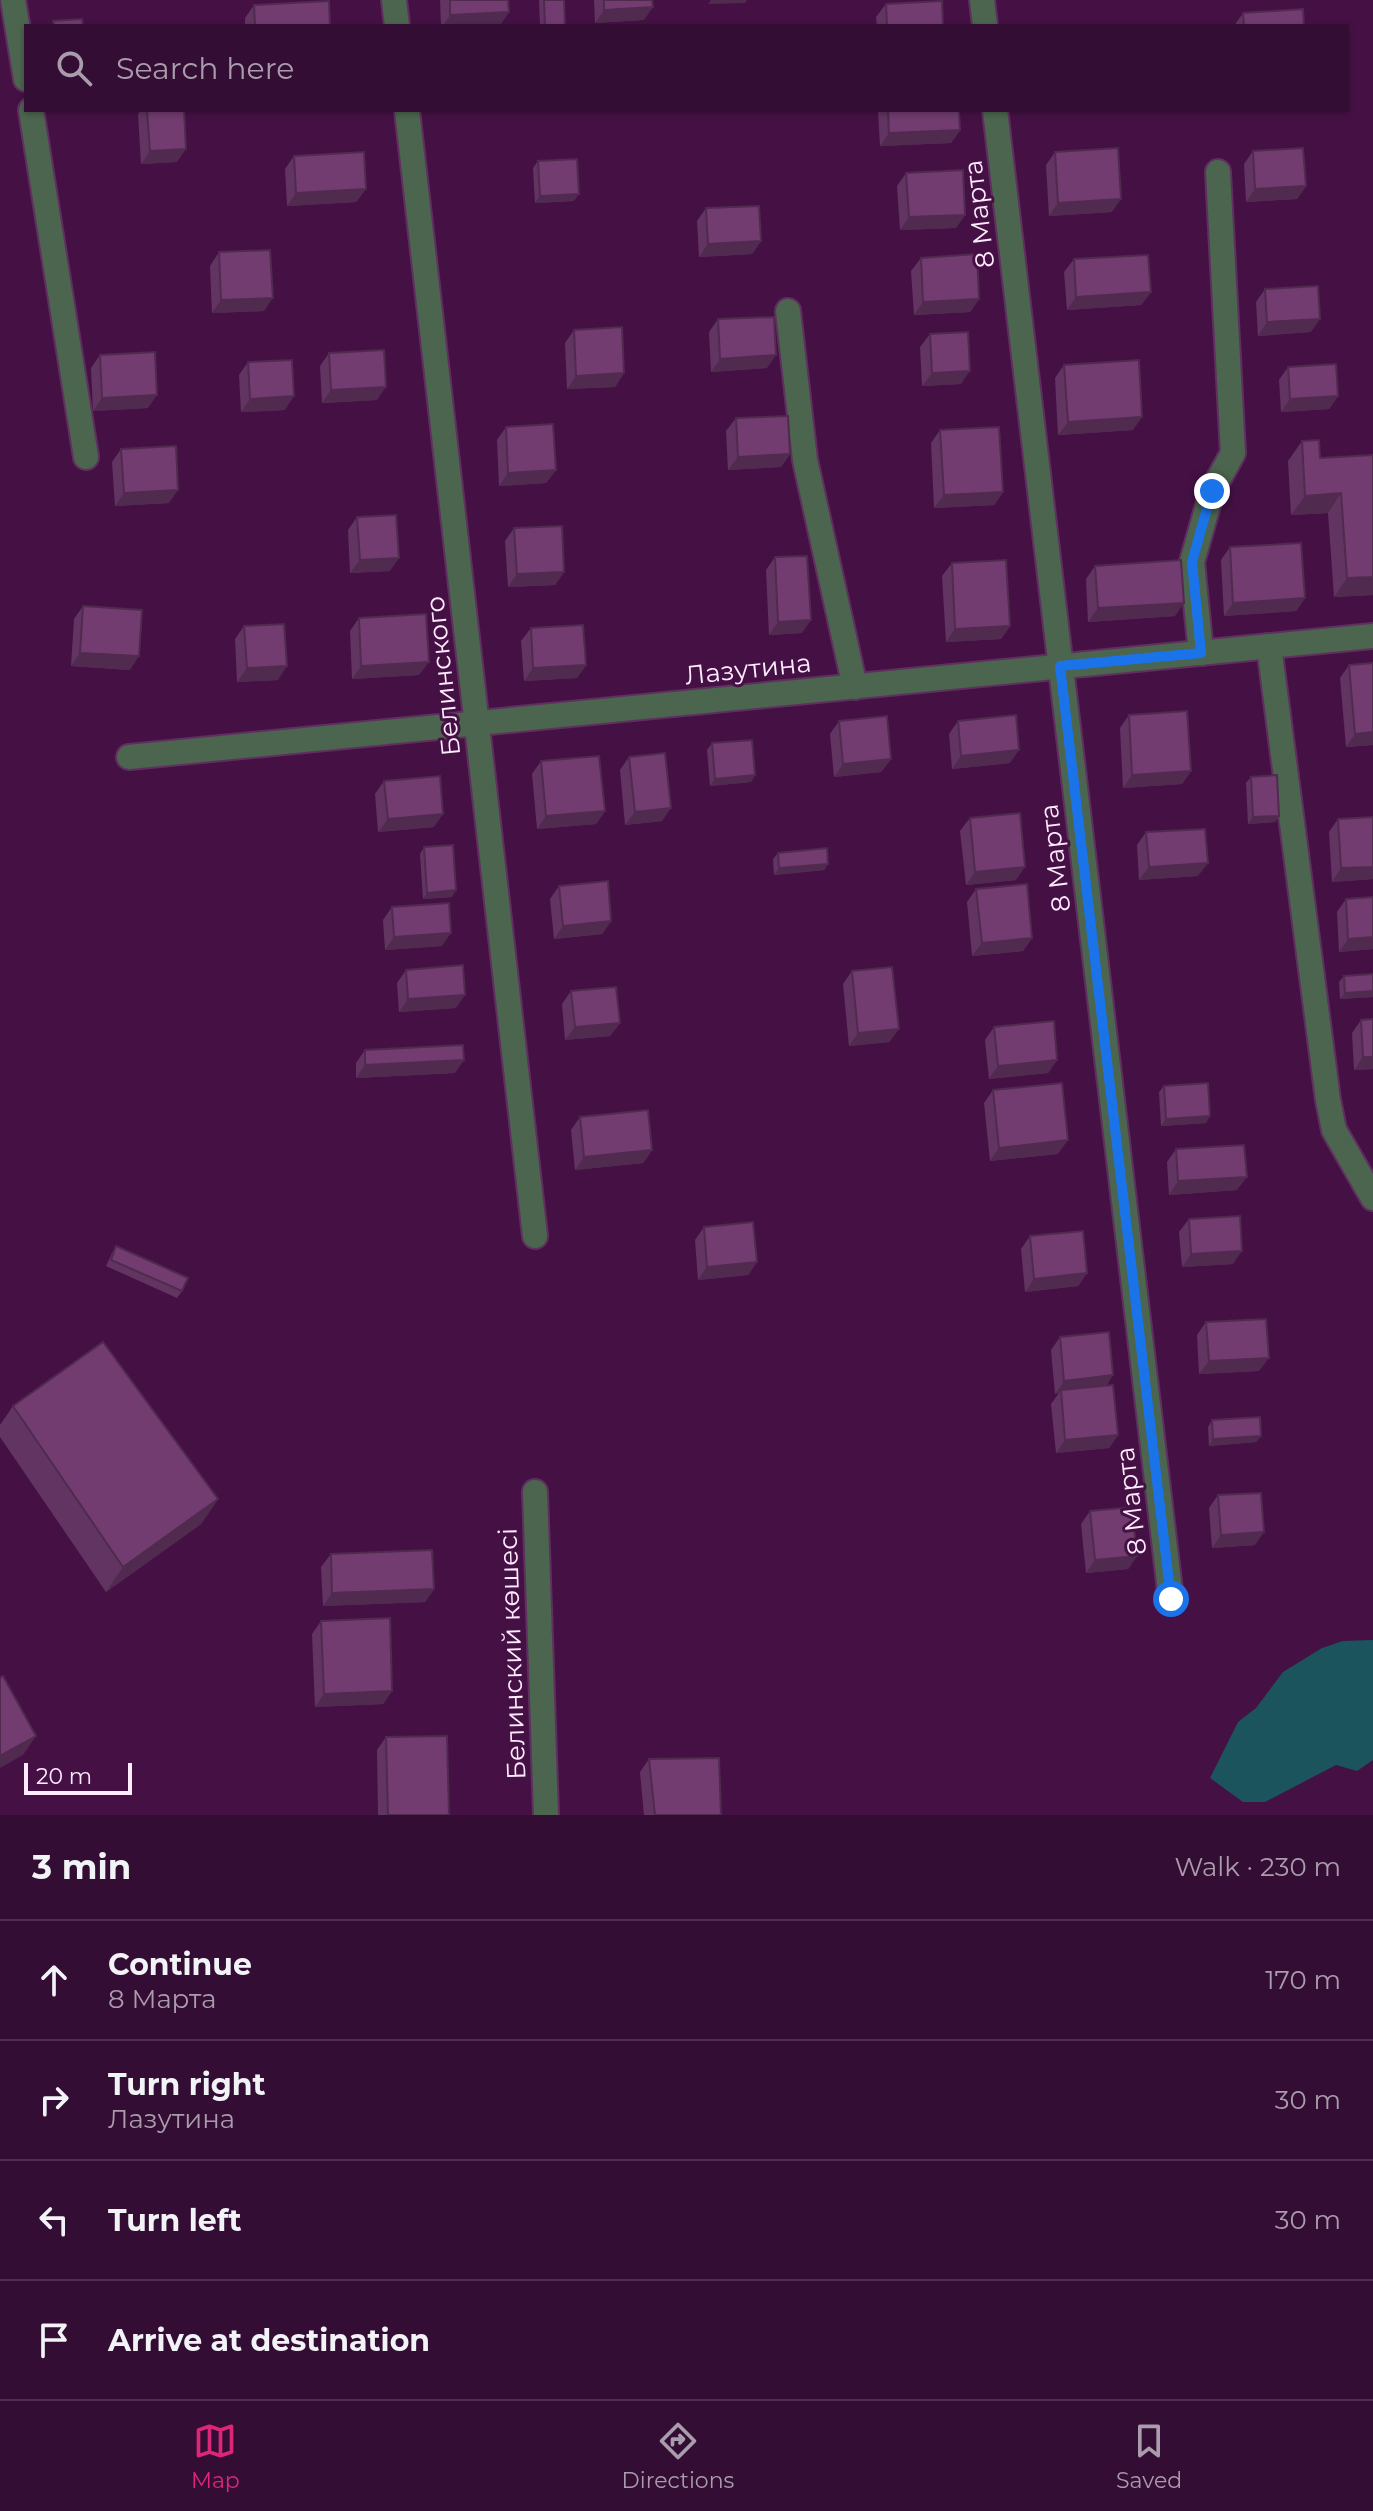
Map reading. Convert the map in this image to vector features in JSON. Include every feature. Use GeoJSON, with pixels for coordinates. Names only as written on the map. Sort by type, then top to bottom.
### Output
{"type":"FeatureCollection","features":[{"type":"Feature","properties":{"kind":"street"},"geometry":{"type":"LineString","coordinates":[[13,0],[24,67]]}},
{"type":"Feature","properties":{"kind":"street"},"geometry":{"type":"LineString","coordinates":[[394,0],[397,24]]}},
{"type":"Feature","properties":{"kind":"street"},"geometry":{"type":"LineString","coordinates":[[982,0],[985,24]]}},
{"type":"Feature","properties":{"kind":"street"},"geometry":{"type":"LineString","coordinates":[[31,112],[86,457]]}},
{"type":"Feature","properties":{"kind":"street","name":"Белинского"},"geometry":{"type":"LineString","coordinates":[[407,112],[535,1236]]}},
{"type":"Feature","properties":{"kind":"street","name":"8 Марта"},"geometry":{"type":"LineString","coordinates":[[995,112],[1171,1599]]}},
{"type":"Feature","properties":{"kind":"street"},"geometry":{"type":"LineString","coordinates":[[1201,653],[1192,562],[1212,491],[1233,453],[1218,172]]}},
{"type":"Feature","properties":{"kind":"street"},"geometry":{"type":"LineString","coordinates":[[788,311],[805,460],[855,687]]}},
{"type":"Feature","properties":{"kind":"street","name":"Лазутина"},"geometry":{"type":"LineString","coordinates":[[129,757],[1373,636]]}},
{"type":"Feature","properties":{"kind":"street"},"geometry":{"type":"LineString","coordinates":[[1269,646],[1328,1100],[1334,1130],[1373,1198]]}},
{"type":"Feature","properties":{"kind":"street","name":"Белинский көшесі"},"geometry":{"type":"LineString","coordinates":[[535,1492],[546,1815]]}},
{"type":"Feature","properties":{"kind":"shaded area"},"geometry":{"type":"Polygon","coordinates":[[[1373,1640],[1373,1760],[1357,1771],[1336,1765],[1265,1802],[1243,1802],[1210,1778],[1238,1722],[1256,1708],[1283,1672],[1322,1648],[1343,1641],[1373,1640]]]}},
{"type":"Feature","properties":{"kind":"building"},"geometry":{"type":"Polygon","coordinates":[[[450,0],[508,0],[509,12],[450,15],[450,0]]]}},
{"type":"Feature","properties":{"kind":"building"},"geometry":{"type":"Polygon","coordinates":[[[544,0],[564,0],[565,24],[545,24],[544,0]]]}},
{"type":"Feature","properties":{"kind":"building"},"geometry":{"type":"Polygon","coordinates":[[[604,0],[652,0],[653,7],[604,10],[604,0]]]}},
{"type":"Feature","properties":{"kind":"building"},"geometry":{"type":"Polygon","coordinates":[[[329,1],[330,24],[255,24],[254,5],[329,1]]]}},
{"type":"Feature","properties":{"kind":"building"},"geometry":{"type":"Polygon","coordinates":[[[942,1],[943,24],[887,24],[886,4],[942,1]]]}},
{"type":"Feature","properties":{"kind":"building"},"geometry":{"type":"Polygon","coordinates":[[[1303,9],[1304,24],[1244,24],[1243,13],[1303,9]]]}},
{"type":"Feature","properties":{"kind":"building"},"geometry":{"type":"Polygon","coordinates":[[[82,19],[83,24],[54,24],[53,21],[82,19]]]}},
{"type":"Feature","properties":{"kind":"building"},"geometry":{"type":"Polygon","coordinates":[[[147,112],[184,112],[186,149],[150,151],[147,112]]]}},
{"type":"Feature","properties":{"kind":"building"},"geometry":{"type":"Polygon","coordinates":[[[888,112],[959,112],[960,130],[889,133],[888,112]]]}},
{"type":"Feature","properties":{"kind":"building"},"geometry":{"type":"Polygon","coordinates":[[[1118,148],[1121,199],[1058,203],[1055,152],[1118,148]]]}},
{"type":"Feature","properties":{"kind":"building"},"geometry":{"type":"Polygon","coordinates":[[[1303,148],[1306,186],[1255,189],[1253,151],[1303,148]]]}},
{"type":"Feature","properties":{"kind":"building"},"geometry":{"type":"Polygon","coordinates":[[[364,152],[366,189],[296,193],[294,156],[364,152]]]}},
{"type":"Feature","properties":{"kind":"building"},"geometry":{"type":"Polygon","coordinates":[[[577,159],[579,194],[540,196],[538,161],[577,159]]]}},
{"type":"Feature","properties":{"kind":"building"},"geometry":{"type":"Polygon","coordinates":[[[963,170],[965,215],[909,217],[906,173],[963,170]]]}},
{"type":"Feature","properties":{"kind":"building"},"geometry":{"type":"Polygon","coordinates":[[[759,206],[761,241],[708,244],[706,208],[759,206]]]}},
{"type":"Feature","properties":{"kind":"building"},"geometry":{"type":"Polygon","coordinates":[[[270,250],[273,298],[221,300],[219,252],[270,250]]]}},
{"type":"Feature","properties":{"kind":"building"},"geometry":{"type":"Polygon","coordinates":[[[977,254],[979,299],[923,302],[921,258],[977,254]]]}},
{"type":"Feature","properties":{"kind":"building"},"geometry":{"type":"Polygon","coordinates":[[[1148,255],[1151,292],[1076,297],[1074,259],[1148,255]]]}},
{"type":"Feature","properties":{"kind":"building"},"geometry":{"type":"Polygon","coordinates":[[[1318,286],[1320,319],[1267,322],[1265,289],[1318,286]]]}},
{"type":"Feature","properties":{"kind":"building"},"geometry":{"type":"Polygon","coordinates":[[[774,317],[776,355],[720,359],[718,319],[774,317]]]}},
{"type":"Feature","properties":{"kind":"building"},"geometry":{"type":"Polygon","coordinates":[[[622,327],[624,373],[576,376],[574,330],[622,327]]]}},
{"type":"Feature","properties":{"kind":"building"},"geometry":{"type":"Polygon","coordinates":[[[968,332],[970,371],[932,373],[930,334],[968,332]]]}},
{"type":"Feature","properties":{"kind":"building"},"geometry":{"type":"Polygon","coordinates":[[[384,350],[386,387],[331,390],[329,353],[384,350]]]}},
{"type":"Feature","properties":{"kind":"building"},"geometry":{"type":"Polygon","coordinates":[[[155,352],[157,395],[102,398],[100,355],[155,352]]]}},
{"type":"Feature","properties":{"kind":"building"},"geometry":{"type":"Polygon","coordinates":[[[292,360],[294,396],[250,399],[248,362],[292,360]]]}},
{"type":"Feature","properties":{"kind":"building"},"geometry":{"type":"Polygon","coordinates":[[[1139,360],[1142,417],[1068,422],[1064,365],[1139,360]]]}},
{"type":"Feature","properties":{"kind":"building"},"geometry":{"type":"Polygon","coordinates":[[[1336,364],[1338,396],[1290,399],[1288,367],[1336,364]]]}},
{"type":"Feature","properties":{"kind":"building"},"geometry":{"type":"Polygon","coordinates":[[[788,416],[790,454],[738,457],[736,418],[788,416]]]}},
{"type":"Feature","properties":{"kind":"building"},"geometry":{"type":"Polygon","coordinates":[[[553,424],[556,470],[508,473],[506,427],[553,424]]]}},
{"type":"Feature","properties":{"kind":"building"},"geometry":{"type":"Polygon","coordinates":[[[999,427],[1003,492],[944,495],[940,430],[999,427]]]}},
{"type":"Feature","properties":{"kind":"building"},"geometry":{"type":"Polygon","coordinates":[[[1319,440],[1320,458],[1373,455],[1373,577],[1347,578],[1341,493],[1305,496],[1302,441],[1319,440]]]}},
{"type":"Feature","properties":{"kind":"building"},"geometry":{"type":"Polygon","coordinates":[[[176,446],[178,490],[124,493],[121,449],[176,446]]]}},
{"type":"Feature","properties":{"kind":"building"},"geometry":{"type":"Polygon","coordinates":[[[396,515],[399,558],[360,560],[357,517],[396,515]]]}},
{"type":"Feature","properties":{"kind":"building"},"geometry":{"type":"Polygon","coordinates":[[[562,526],[564,572],[517,574],[514,528],[562,526]]]}},
{"type":"Feature","properties":{"kind":"building"},"geometry":{"type":"Polygon","coordinates":[[[1301,543],[1305,598],[1233,603],[1230,547],[1301,543]]]}},
{"type":"Feature","properties":{"kind":"building"},"geometry":{"type":"Polygon","coordinates":[[[807,556],[811,620],[778,622],[775,557],[807,556]]]}},
{"type":"Feature","properties":{"kind":"building"},"geometry":{"type":"Polygon","coordinates":[[[1006,560],[1010,626],[955,629],[952,563],[1006,560]]]}},
{"type":"Feature","properties":{"kind":"building"},"geometry":{"type":"Polygon","coordinates":[[[1181,560],[1184,603],[1098,608],[1095,566],[1181,560]]]}},
{"type":"Feature","properties":{"kind":"building"},"geometry":{"type":"Polygon","coordinates":[[[83,606],[142,610],[139,656],[80,653],[83,606]]]}},
{"type":"Feature","properties":{"kind":"building"},"geometry":{"type":"Polygon","coordinates":[[[426,614],[429,662],[361,666],[359,618],[426,614]]]}},
{"type":"Feature","properties":{"kind":"building"},"geometry":{"type":"Polygon","coordinates":[[[284,624],[287,666],[247,668],[244,626],[284,624]]]}},
{"type":"Feature","properties":{"kind":"building"},"geometry":{"type":"Polygon","coordinates":[[[583,625],[586,665],[533,668],[531,628],[583,625]]]}},
{"type":"Feature","properties":{"kind":"building"},"geometry":{"type":"Polygon","coordinates":[[[1373,663],[1373,732],[1355,734],[1349,665],[1373,663]]]}},
{"type":"Feature","properties":{"kind":"building"},"geometry":{"type":"Polygon","coordinates":[[[1187,711],[1191,771],[1132,775],[1129,715],[1187,711]]]}},
{"type":"Feature","properties":{"kind":"building"},"geometry":{"type":"Polygon","coordinates":[[[1016,715],[1019,750],[961,756],[958,721],[1016,715]]]}},
{"type":"Feature","properties":{"kind":"building"},"geometry":{"type":"Polygon","coordinates":[[[887,716],[891,759],[843,764],[839,721],[887,716]]]}},
{"type":"Feature","properties":{"kind":"building"},"geometry":{"type":"Polygon","coordinates":[[[752,740],[755,775],[715,779],[712,743],[752,740]]]}},
{"type":"Feature","properties":{"kind":"building"},"geometry":{"type":"Polygon","coordinates":[[[665,753],[671,808],[635,812],[629,757],[665,753]]]}},
{"type":"Feature","properties":{"kind":"building"},"geometry":{"type":"Polygon","coordinates":[[[599,756],[605,811],[546,816],[541,761],[599,756]]]}},
{"type":"Feature","properties":{"kind":"building"},"geometry":{"type":"Polygon","coordinates":[[[1277,775],[1279,816],[1253,817],[1251,777],[1277,775]]]}},
{"type":"Feature","properties":{"kind":"building"},"geometry":{"type":"Polygon","coordinates":[[[440,776],[443,814],[388,819],[384,781],[440,776]]]}},
{"type":"Feature","properties":{"kind":"building"},"geometry":{"type":"Polygon","coordinates":[[[1020,813],[1025,867],[975,872],[970,818],[1020,813]]]}},
{"type":"Feature","properties":{"kind":"building"},"geometry":{"type":"Polygon","coordinates":[[[1373,817],[1373,867],[1341,868],[1338,819],[1373,817]]]}},
{"type":"Feature","properties":{"kind":"building"},"geometry":{"type":"Polygon","coordinates":[[[1205,829],[1208,863],[1149,867],[1146,832],[1205,829]]]}},
{"type":"Feature","properties":{"kind":"building"},"geometry":{"type":"Polygon","coordinates":[[[453,845],[456,890],[427,893],[424,847],[453,845]]]}},
{"type":"Feature","properties":{"kind":"building"},"geometry":{"type":"Polygon","coordinates":[[[827,848],[828,864],[779,868],[778,853],[827,848]]]}},
{"type":"Feature","properties":{"kind":"building"},"geometry":{"type":"Polygon","coordinates":[[[608,881],[611,921],[563,926],[559,886],[608,881]]]}},
{"type":"Feature","properties":{"kind":"building"},"geometry":{"type":"Polygon","coordinates":[[[1027,884],[1032,938],[982,943],[976,889],[1027,884]]]}},
{"type":"Feature","properties":{"kind":"building"},"geometry":{"type":"Polygon","coordinates":[[[1373,897],[1373,937],[1348,939],[1346,899],[1373,897]]]}},
{"type":"Feature","properties":{"kind":"building"},"geometry":{"type":"Polygon","coordinates":[[[449,903],[451,933],[394,937],[392,907],[449,903]]]}},
{"type":"Feature","properties":{"kind":"building"},"geometry":{"type":"Polygon","coordinates":[[[463,965],[465,995],[408,999],[406,970],[463,965]]]}},
{"type":"Feature","properties":{"kind":"building"},"geometry":{"type":"Polygon","coordinates":[[[892,967],[899,1029],[858,1033],[852,971],[892,967]]]}},
{"type":"Feature","properties":{"kind":"building"},"geometry":{"type":"Polygon","coordinates":[[[1373,974],[1373,991],[1345,993],[1344,976],[1373,974]]]}},
{"type":"Feature","properties":{"kind":"building"},"geometry":{"type":"Polygon","coordinates":[[[616,987],[620,1023],[575,1027],[571,991],[616,987]]]}},
{"type":"Feature","properties":{"kind":"building"},"geometry":{"type":"Polygon","coordinates":[[[1373,1019],[1373,1057],[1363,1057],[1361,1020],[1373,1019]]]}},
{"type":"Feature","properties":{"kind":"building"},"geometry":{"type":"Polygon","coordinates":[[[1054,1021],[1057,1060],[998,1066],[994,1027],[1054,1021]]]}},
{"type":"Feature","properties":{"kind":"building"},"geometry":{"type":"Polygon","coordinates":[[[463,1045],[464,1060],[365,1065],[365,1050],[463,1045]]]}},
{"type":"Feature","properties":{"kind":"building"},"geometry":{"type":"Polygon","coordinates":[[[1062,1083],[1068,1140],[999,1148],[993,1090],[1062,1083]]]}},
{"type":"Feature","properties":{"kind":"building"},"geometry":{"type":"Polygon","coordinates":[[[1208,1083],[1210,1116],[1166,1119],[1164,1086],[1208,1083]]]}},
{"type":"Feature","properties":{"kind":"building"},"geometry":{"type":"Polygon","coordinates":[[[648,1110],[652,1150],[584,1157],[580,1117],[648,1110]]]}},
{"type":"Feature","properties":{"kind":"building"},"geometry":{"type":"Polygon","coordinates":[[[1244,1145],[1247,1177],[1178,1181],[1176,1149],[1244,1145]]]}},
{"type":"Feature","properties":{"kind":"building"},"geometry":{"type":"Polygon","coordinates":[[[1240,1216],[1242,1251],[1191,1254],[1189,1219],[1240,1216]]]}},
{"type":"Feature","properties":{"kind":"building"},"geometry":{"type":"Polygon","coordinates":[[[753,1222],[757,1262],[707,1267],[704,1227],[753,1222]]]}},
{"type":"Feature","properties":{"kind":"building"},"geometry":{"type":"Polygon","coordinates":[[[1083,1231],[1087,1273],[1034,1279],[1030,1236],[1083,1231]]]}},
{"type":"Feature","properties":{"kind":"building"},"geometry":{"type":"Polygon","coordinates":[[[116,1246],[188,1278],[182,1291],[111,1260],[116,1246]]]}},
{"type":"Feature","properties":{"kind":"building"},"geometry":{"type":"Polygon","coordinates":[[[1266,1319],[1269,1358],[1209,1361],[1206,1322],[1266,1319]]]}},
{"type":"Feature","properties":{"kind":"building"},"geometry":{"type":"Polygon","coordinates":[[[1109,1332],[1113,1375],[1064,1381],[1060,1337],[1109,1332]]]}},
{"type":"Feature","properties":{"kind":"building"},"geometry":{"type":"Polygon","coordinates":[[[103,1342],[218,1499],[123,1567],[13,1406],[103,1342]]]}},
{"type":"Feature","properties":{"kind":"building"},"geometry":{"type":"Polygon","coordinates":[[[1113,1385],[1118,1435],[1065,1440],[1061,1390],[1113,1385]]]}},
{"type":"Feature","properties":{"kind":"building"},"geometry":{"type":"Polygon","coordinates":[[[1260,1417],[1261,1436],[1213,1439],[1212,1420],[1260,1417]]]}},
{"type":"Feature","properties":{"kind":"building"},"geometry":{"type":"Polygon","coordinates":[[[1261,1493],[1264,1532],[1221,1535],[1218,1495],[1261,1493]]]}},
{"type":"Feature","properties":{"kind":"building"},"geometry":{"type":"Polygon","coordinates":[[[1132,1507],[1137,1556],[1095,1560],[1090,1511],[1132,1507]]]}},
{"type":"Feature","properties":{"kind":"building"},"geometry":{"type":"Polygon","coordinates":[[[432,1550],[434,1589],[332,1593],[331,1554],[432,1550]]]}},
{"type":"Feature","properties":{"kind":"building"},"geometry":{"type":"Polygon","coordinates":[[[390,1618],[392,1691],[324,1694],[321,1621],[390,1618]]]}},
{"type":"Feature","properties":{"kind":"building"},"geometry":{"type":"Polygon","coordinates":[[[3,1676],[36,1736],[0,1756],[0,1678],[3,1676]]]}},
{"type":"Feature","properties":{"kind":"building"},"geometry":{"type":"Polygon","coordinates":[[[447,1736],[449,1815],[388,1815],[386,1737],[447,1736]]]}},
{"type":"Feature","properties":{"kind":"building"},"geometry":{"type":"Polygon","coordinates":[[[719,1758],[721,1815],[655,1815],[649,1759],[719,1758]]]}},
{"type":"Feature","properties":{"kind":"route"},"geometry":{"type":"LineString","coordinates":[[1171,1599],[1060,666],[1201,653],[1192,562],[1212,491]]}}]}
